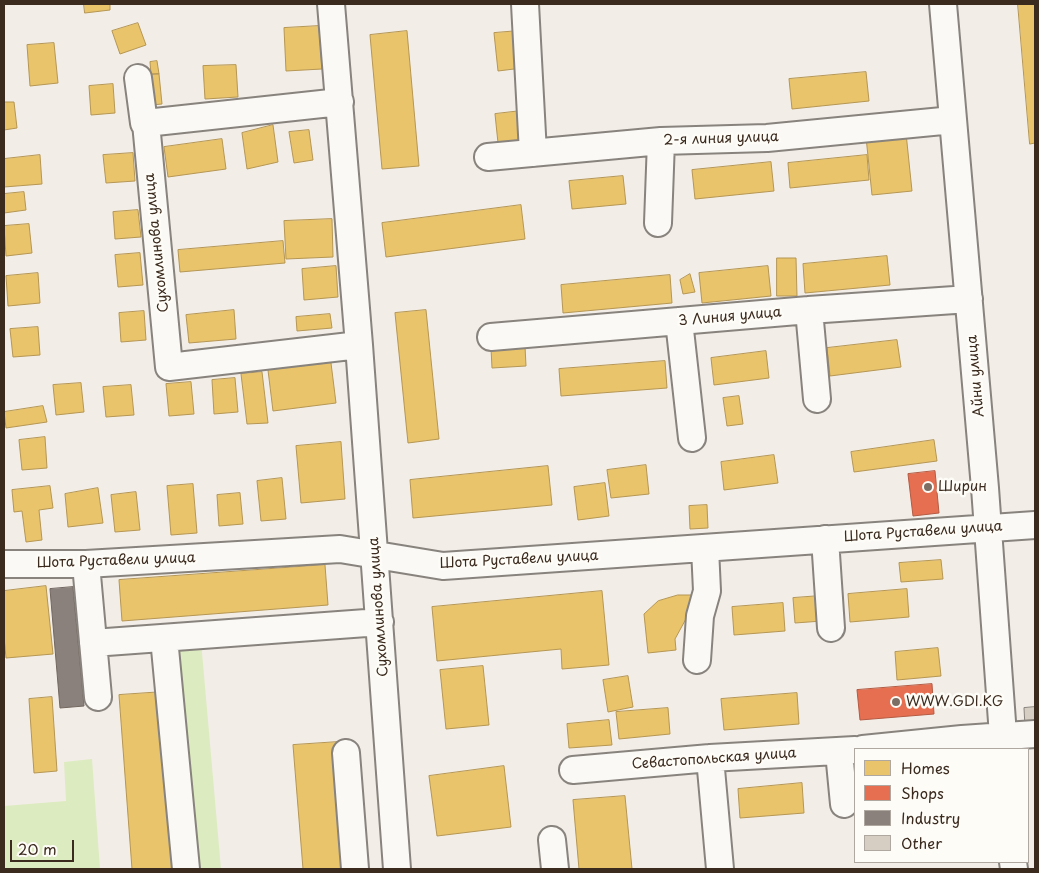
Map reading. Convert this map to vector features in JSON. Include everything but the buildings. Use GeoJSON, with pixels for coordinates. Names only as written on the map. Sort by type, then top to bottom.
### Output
{"type":"FeatureCollection","features":[{"type":"Feature","properties":{"kind":"street","name":"Сухомлинова улица"},"geometry":{"type":"LineString","coordinates":[[331,4],[359,345],[397,869]]}},
{"type":"Feature","properties":{"kind":"street"},"geometry":{"type":"LineString","coordinates":[[525,4],[533,153]]}},
{"type":"Feature","properties":{"kind":"street","name":"Айни улица"},"geometry":{"type":"LineString","coordinates":[[943,4],[988,528],[1003,743]]}},
{"type":"Feature","properties":{"kind":"street"},"geometry":{"type":"LineString","coordinates":[[138,78],[140,124],[340,102]]}},
{"type":"Feature","properties":{"kind":"street","name":"2-я линия улица"},"geometry":{"type":"LineString","coordinates":[[488,156],[660,141],[767,138],[953,120]]}},
{"type":"Feature","properties":{"kind":"street","name":"Сухомлинова улица"},"geometry":{"type":"LineString","coordinates":[[140,124],[169,367],[359,345]]}},
{"type":"Feature","properties":{"kind":"street"},"geometry":{"type":"LineString","coordinates":[[658,223],[660,141]]}},
{"type":"Feature","properties":{"kind":"street","name":"3 Линия улица"},"geometry":{"type":"LineString","coordinates":[[491,338],[808,310],[969,299]]}},
{"type":"Feature","properties":{"kind":"street"},"geometry":{"type":"LineString","coordinates":[[808,310],[817,398]]}},
{"type":"Feature","properties":{"kind":"street"},"geometry":{"type":"LineString","coordinates":[[679,321],[692,438]]}},
{"type":"Feature","properties":{"kind":"street","name":"Шота Руставели улица"},"geometry":{"type":"LineString","coordinates":[[4,564],[86,564],[340,549],[443,566],[1035,525]]}},
{"type":"Feature","properties":{"kind":"street"},"geometry":{"type":"LineString","coordinates":[[825,539],[831,628]]}},
{"type":"Feature","properties":{"kind":"street"},"geometry":{"type":"LineString","coordinates":[[697,660],[700,616],[707,591],[705,548]]}},
{"type":"Feature","properties":{"kind":"street"},"geometry":{"type":"LineString","coordinates":[[86,564],[98,697]]}},
{"type":"Feature","properties":{"kind":"street"},"geometry":{"type":"LineString","coordinates":[[93,643],[380,622]]}},
{"type":"Feature","properties":{"kind":"street"},"geometry":{"type":"LineString","coordinates":[[164,638],[186,869]]}},
{"type":"Feature","properties":{"kind":"street","name":"Севастопольская улица"},"geometry":{"type":"LineString","coordinates":[[873,748],[962,739],[1003,743],[1035,734]]}},
{"type":"Feature","properties":{"kind":"street"},"geometry":{"type":"LineString","coordinates":[[844,804],[853,750]]}},
{"type":"Feature","properties":{"kind":"street","name":"Севастопольская улица"},"geometry":{"type":"LineString","coordinates":[[573,770],[710,758],[853,750]]}},
{"type":"Feature","properties":{"kind":"street"},"geometry":{"type":"LineString","coordinates":[[346,753],[355,869]]}},
{"type":"Feature","properties":{"kind":"street"},"geometry":{"type":"LineString","coordinates":[[710,758],[720,869]]}},
{"type":"Feature","properties":{"kind":"street"},"geometry":{"type":"LineString","coordinates":[[552,840],[555,869]]}},
{"type":"Feature","properties":{"kind":"green space"},"geometry":{"type":"Polygon","coordinates":[[[201,641],[221,869],[190,869],[169,642],[201,641]]]}},
{"type":"Feature","properties":{"kind":"green space"},"geometry":{"type":"Polygon","coordinates":[[[92,759],[100,869],[4,869],[4,806],[66,801],[64,762],[92,759]]]}},
{"type":"Feature","properties":{"kind":"place","name":"Ширин"},"geometry":{"type":"Point","coordinates":[928,487]}},
{"type":"Feature","properties":{"kind":"place","name":"WWW.GDI.KG"},"geometry":{"type":"Point","coordinates":[896,702]}}]}
